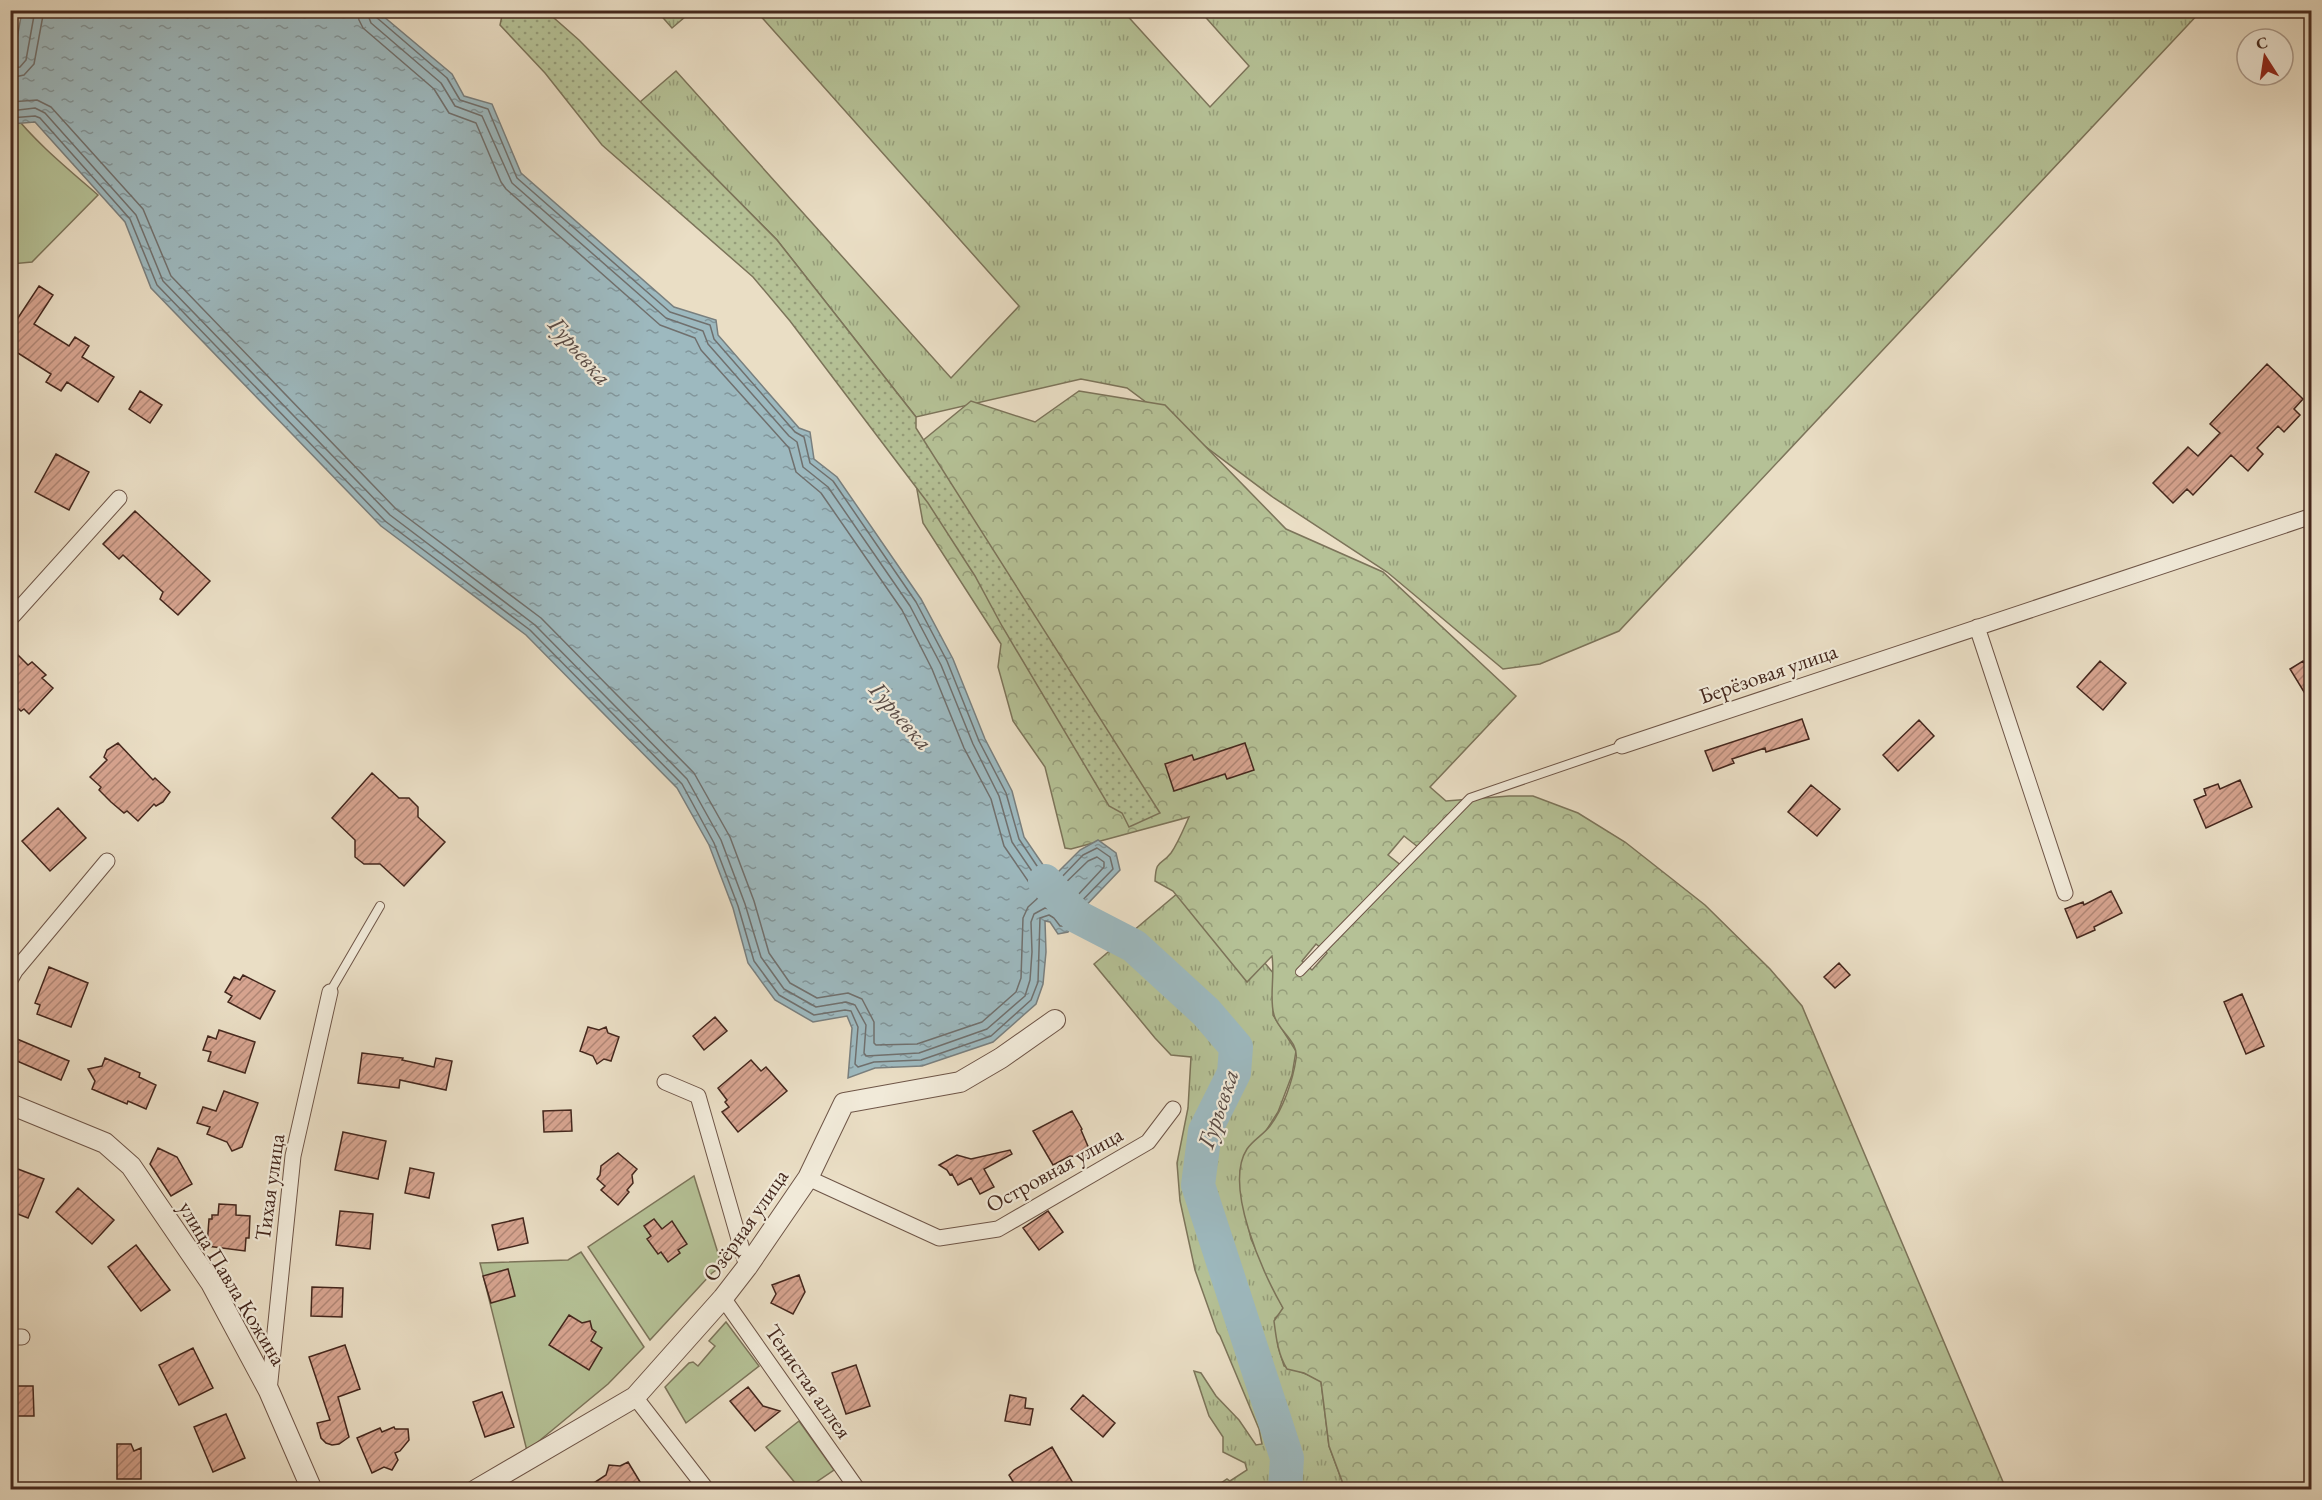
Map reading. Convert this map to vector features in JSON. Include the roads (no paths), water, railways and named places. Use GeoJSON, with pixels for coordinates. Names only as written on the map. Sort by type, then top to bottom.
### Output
{"type":"FeatureCollection","features":[{"type":"Feature","properties":{"kind":"street"},"geometry":{"type":"LineString","coordinates":[[10,619],[119,498]]}},
{"type":"Feature","properties":{"kind":"street","name":"Берёзовая улица"},"geometry":{"type":"LineString","coordinates":[[1622,746],[2312,516]]}},
{"type":"Feature","properties":{"kind":"street"},"geometry":{"type":"LineString","coordinates":[[1977,627],[2065,893]]}},
{"type":"Feature","properties":{"kind":"street"},"geometry":{"type":"LineString","coordinates":[[10,981],[15,971],[107,861]]}},
{"type":"Feature","properties":{"kind":"street","name":"Тихая улица"},"geometry":{"type":"LineString","coordinates":[[269,1391],[293,1156],[330,992]]}},
{"type":"Feature","properties":{"kind":"street","name":"Озёрная улица"},"geometry":{"type":"LineString","coordinates":[[476,1490],[635,1397],[723,1298],[747,1267],[808,1178],[844,1103],[960,1082],[1001,1058],[1055,1020]]}},
{"type":"Feature","properties":{"kind":"street"},"geometry":{"type":"LineString","coordinates":[[665,1082],[698,1096],[747,1267]]}},
{"type":"Feature","properties":{"kind":"street","name":"улица Павла Кожина"},"geometry":{"type":"LineString","coordinates":[[10,1104],[105,1143],[131,1166],[211,1283],[269,1391],[312,1490]]}},
{"type":"Feature","properties":{"kind":"street","name":"Островная улица"},"geometry":{"type":"LineString","coordinates":[[808,1178],[939,1238],[998,1229],[1148,1142],[1173,1109]]}},
{"type":"Feature","properties":{"kind":"street","name":"Тенистая аллея"},"geometry":{"type":"LineString","coordinates":[[723,1298],[858,1490]]}},
{"type":"Feature","properties":{"kind":"street"},"geometry":{"type":"LineString","coordinates":[[635,1397],[707,1490]]}},
{"type":"Feature","properties":{"kind":"lane","name":"Берёзовая улица"},"geometry":{"type":"LineString","coordinates":[[1300,972],[1470,798],[1622,746]]}},
{"type":"Feature","properties":{"kind":"lane"},"geometry":{"type":"LineString","coordinates":[[330,992],[380,906]]}},
{"type":"Feature","properties":{"kind":"water"},"geometry":{"type":"Polygon","coordinates":[[[22,11],[377,11],[452,74],[464,96],[492,104],[521,173],[674,307],[716,320],[718,335],[799,428],[810,432],[814,459],[837,477],[921,599],[953,659],[985,739],[1012,791],[1024,837],[1052,878],[1080,850],[1098,840],[1116,853],[1120,870],[1076,916],[1068,932],[1058,934],[1050,922],[1045,921],[1046,952],[1043,984],[1036,1004],[993,1042],[922,1066],[875,1068],[848,1078],[852,1028],[847,1016],[813,1022],[775,1000],[748,963],[733,908],[709,845],[677,788],[526,635],[381,526],[151,288],[125,222],[35,122],[11,124],[11,56],[14,55],[22,11]]]}},
{"type":"Feature","properties":{"kind":"waterway","name":"Гурьевка"},"geometry":{"type":"LineString","coordinates":[[1045,881],[1076,916],[1134,946],[1206,1012],[1236,1047],[1234,1073],[1205,1131],[1198,1185],[1287,1458],[1285,1490]]}}]}
